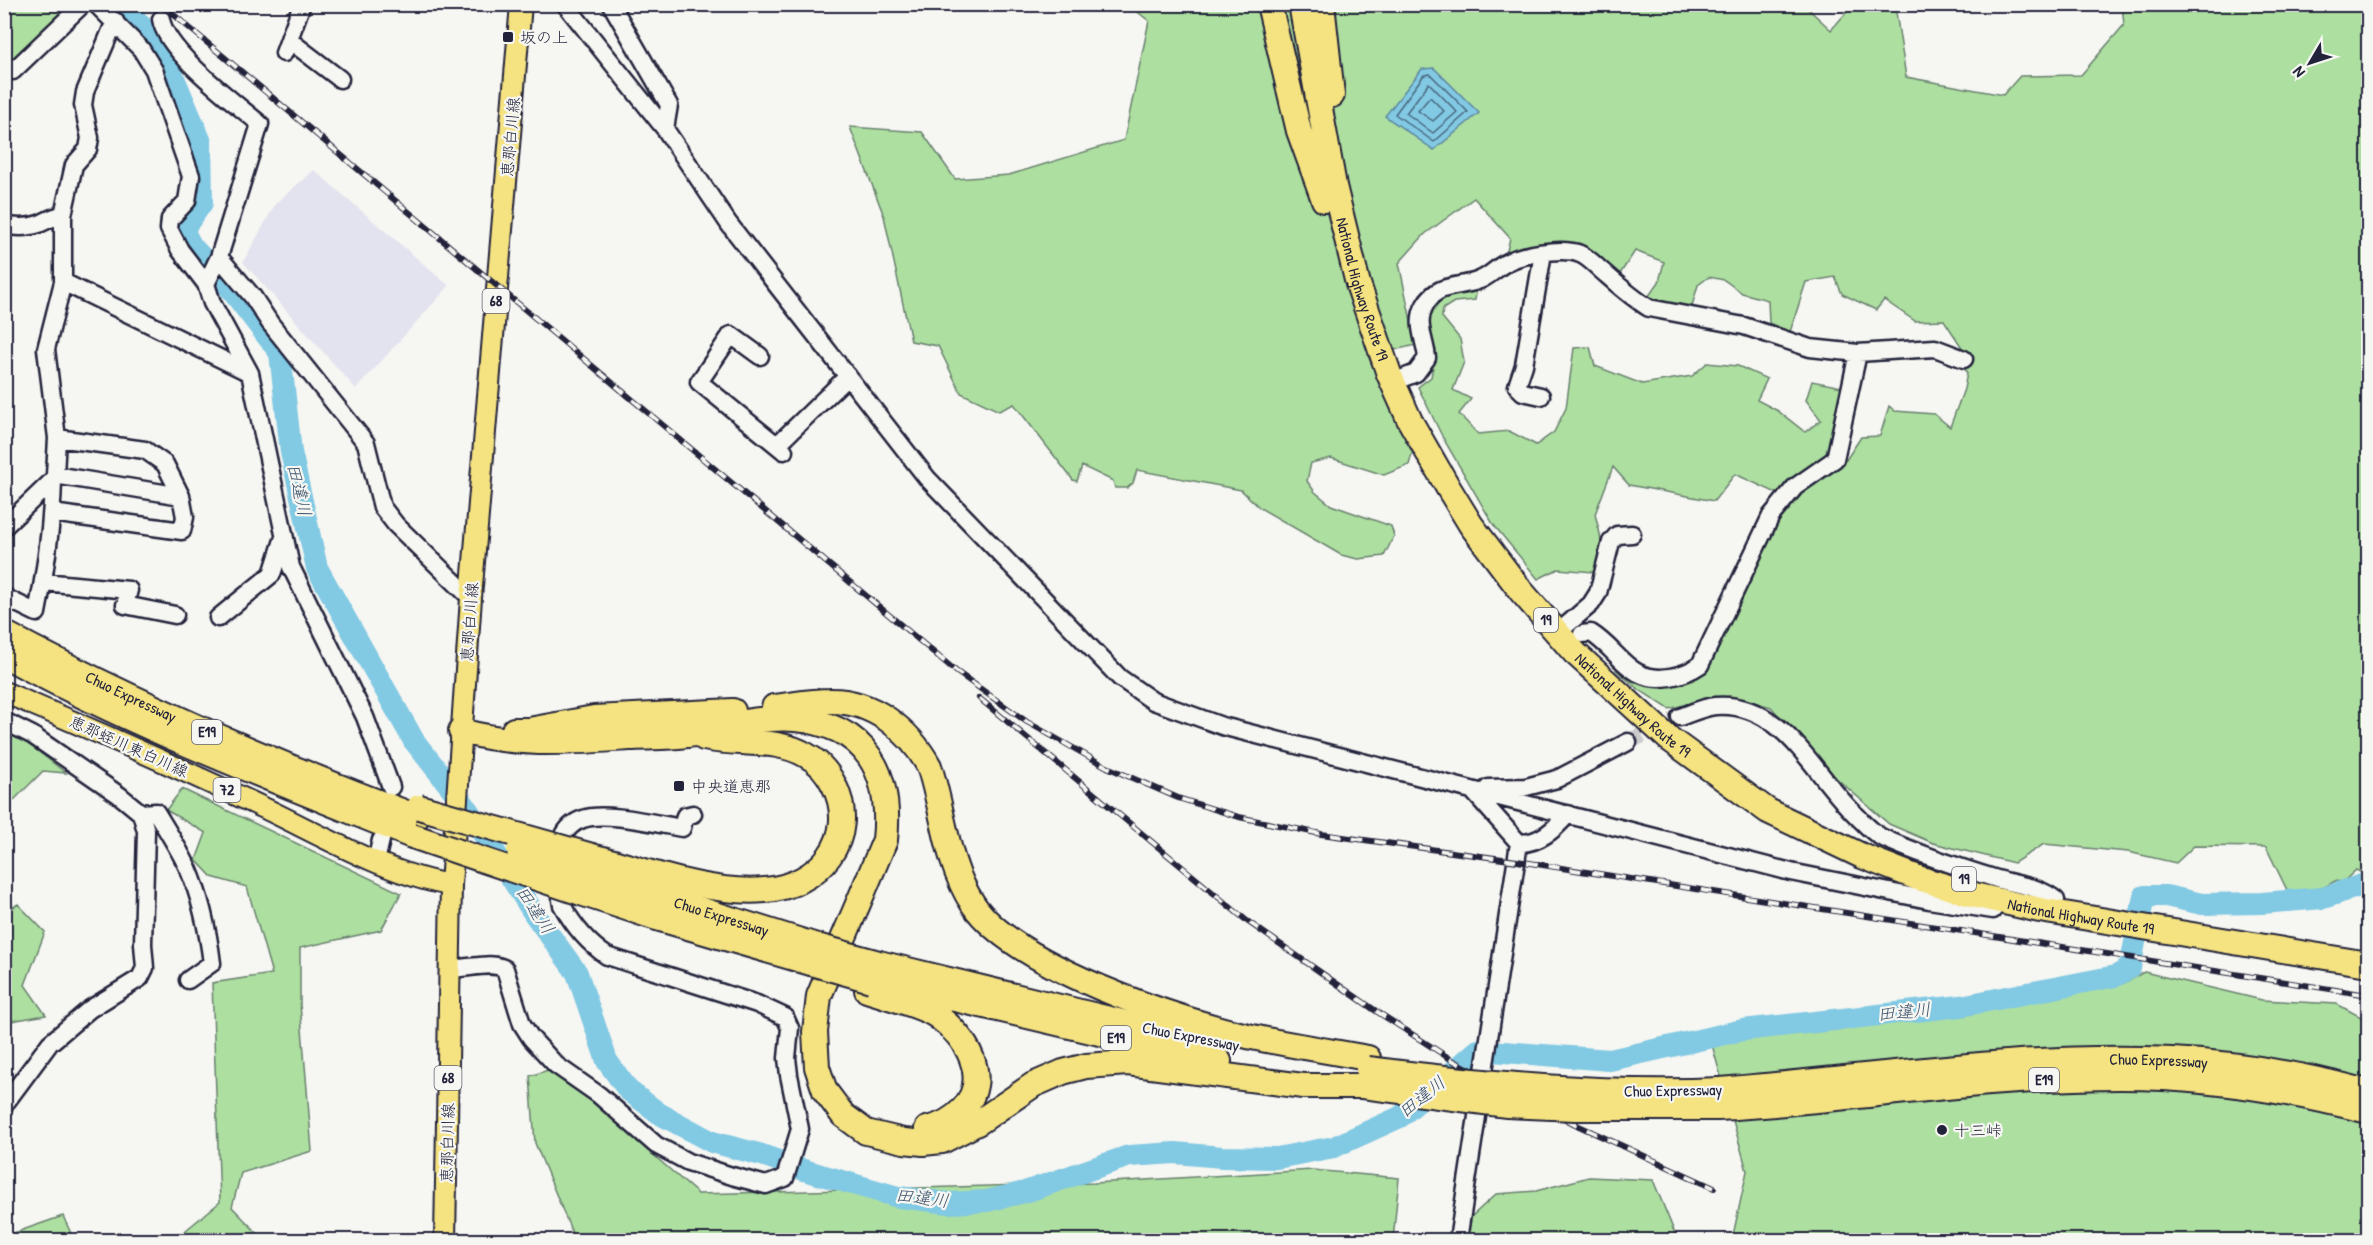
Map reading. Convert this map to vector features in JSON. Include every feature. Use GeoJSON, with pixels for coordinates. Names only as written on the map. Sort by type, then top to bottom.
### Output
{"type":"FeatureCollection","features":[{"type":"Feature","properties":{"kind":"highway"},"geometry":{"type":"LineString","coordinates":[[1269,4],[1299,131],[1350,278],[1358,284]]}},
{"type":"Feature","properties":{"kind":"highway","name":"National Highway Route 19"},"geometry":{"type":"LineString","coordinates":[[1301,4],[1334,186],[1358,284],[1410,421],[1449,489],[1495,558],[1521,591],[1596,674],[1668,738],[1768,811],[1862,856],[1918,878],[1978,896],[2040,910],[2140,924],[2344,946],[2368,953]]}},
{"type":"Feature","properties":{"kind":"highway","name":"National Highway Route 19"},"geometry":{"type":"LineString","coordinates":[[1308,4],[1340,184],[1363,278],[1396,381],[1431,446],[1476,521],[1528,591],[1572,632],[1620,688],[1694,748],[1770,798],[1870,848],[1971,881],[2056,900],[2140,924],[2368,964]]}},
{"type":"Feature","properties":{"kind":"highway"},"geometry":{"type":"LineString","coordinates":[[1322,4],[1335,121],[1348,195],[1375,298],[1374,308]]}},
{"type":"Feature","properties":{"kind":"highway","name":"Chuo Expressway"},"geometry":{"type":"LineString","coordinates":[[4,633],[96,681],[243,749],[416,820]]}},
{"type":"Feature","properties":{"kind":"highway","name":"Chuo Expressway"},"geometry":{"type":"LineString","coordinates":[[4,655],[47,679],[134,721],[416,820],[587,874],[812,960]]}},
{"type":"Feature","properties":{"kind":"highway"},"geometry":{"type":"LineString","coordinates":[[461,731],[529,730],[594,718],[724,711],[830,701],[850,703],[876,712],[901,727],[929,766],[956,872],[980,914],[994,927],[1036,956],[1070,975],[1172,1015],[1366,1071]]}},
{"type":"Feature","properties":{"kind":"highway"},"geometry":{"type":"LineString","coordinates":[[810,703],[838,715],[864,731],[894,776],[899,803],[895,847],[830,1004],[826,1028],[834,1078],[847,1101],[857,1110],[884,1123],[912,1130],[930,1129],[951,1120],[970,1101],[974,1092],[976,1074],[965,1042],[935,1014],[872,977]]}},
{"type":"Feature","properties":{"kind":"highway"},"geometry":{"type":"LineString","coordinates":[[690,735],[714,726],[742,723],[793,719],[814,722],[848,735],[869,756],[878,774],[885,790],[887,816],[885,840],[819,996],[814,1032],[817,1067],[825,1091],[843,1114],[866,1132],[904,1141],[942,1141],[979,1122],[1032,1085],[1063,1071],[1086,1066],[1128,1063],[1303,1086],[1366,1071]]}},
{"type":"Feature","properties":{"kind":"highway"},"geometry":{"type":"LineString","coordinates":[[416,820],[587,874],[698,884],[724,889],[764,891],[792,885],[809,875],[828,859],[840,832],[841,809],[838,793],[831,780],[819,764],[804,753],[781,746],[690,735],[550,744],[494,740],[461,731]]}},
{"type":"Feature","properties":{"kind":"highway","name":"Chuo Expressway"},"geometry":{"type":"LineString","coordinates":[[587,874],[657,918],[872,977],[1223,1062],[1366,1071],[1519,1086],[1659,1092],[1719,1099],[1963,1066],[2120,1059],[2228,1065],[2322,1080],[2368,1092]]}},
{"type":"Feature","properties":{"kind":"highway","name":"Chuo Expressway"},"geometry":{"type":"LineString","coordinates":[[1366,1071],[1507,1105],[1575,1108],[2019,1081],[2122,1077],[2183,1079],[2272,1089],[2368,1111]]}},
{"type":"Feature","properties":{"kind":"main road","name":"恵那白川線"},"geometry":{"type":"LineString","coordinates":[[445,1240],[451,885],[471,598],[522,5]]}},
{"type":"Feature","properties":{"kind":"main road","name":"恵那蛭川東白川線"},"geometry":{"type":"LineString","coordinates":[[4,692],[199,777],[376,861],[417,878],[451,885]]}},
{"type":"Feature","properties":{"kind":"street"},"geometry":{"type":"LineString","coordinates":[[4,63],[13,71],[83,4]]}},
{"type":"Feature","properties":{"kind":"street"},"geometry":{"type":"LineString","coordinates":[[96,4],[141,49],[154,70],[191,176],[187,201],[170,219],[169,229],[180,250],[206,284],[212,303],[250,373],[291,567],[365,717],[391,787]]}},
{"type":"Feature","properties":{"kind":"street"},"geometry":{"type":"LineString","coordinates":[[302,4],[286,47],[340,79]]}},
{"type":"Feature","properties":{"kind":"street"},"geometry":{"type":"LineString","coordinates":[[565,4],[665,129],[729,224],[927,478],[1013,569],[1120,678],[1135,690],[1171,709],[1222,726],[1791,872],[1929,900],[2140,924]]}},
{"type":"Feature","properties":{"kind":"street"},"geometry":{"type":"LineString","coordinates":[[611,4],[669,105],[665,129]]}},
{"type":"Feature","properties":{"kind":"street"},"geometry":{"type":"LineString","coordinates":[[4,597],[37,613],[52,513],[57,438],[46,349],[63,282],[63,215],[74,165],[88,149],[90,138],[84,105],[86,92],[115,21]]}},
{"type":"Feature","properties":{"kind":"street"},"geometry":{"type":"LineString","coordinates":[[141,49],[161,24],[192,64],[260,124],[219,257],[206,284]]}},
{"type":"Feature","properties":{"kind":"street"},"geometry":{"type":"LineString","coordinates":[[4,225],[21,228],[63,215]]}},
{"type":"Feature","properties":{"kind":"street"},"geometry":{"type":"LineString","coordinates":[[1396,381],[1416,373],[1427,358],[1420,326],[1421,313],[1426,302],[1436,291],[1489,276],[1505,263],[1520,256],[1563,250],[1581,254],[1637,302],[1649,308],[1744,326],[1810,348],[1858,353],[1935,348],[1964,359]]}},
{"type":"Feature","properties":{"kind":"street"},"geometry":{"type":"LineString","coordinates":[[1540,396],[1523,392],[1517,386],[1524,365],[1543,253]]}},
{"type":"Feature","properties":{"kind":"street"},"geometry":{"type":"LineString","coordinates":[[219,257],[253,297],[270,323],[366,443],[382,507],[396,525],[471,598]]}},
{"type":"Feature","properties":{"kind":"street"},"geometry":{"type":"LineString","coordinates":[[63,282],[250,373]]}},
{"type":"Feature","properties":{"kind":"street"},"geometry":{"type":"LineString","coordinates":[[760,356],[731,335],[699,382],[780,448],[848,376]]}},
{"type":"Feature","properties":{"kind":"street"},"geometry":{"type":"LineString","coordinates":[[1572,632],[1591,633],[1627,666],[1648,678],[1658,679],[1683,674],[1700,665],[1771,516],[1795,487],[1835,459],[1858,353]]}},
{"type":"Feature","properties":{"kind":"street"},"geometry":{"type":"LineString","coordinates":[[52,513],[182,531],[185,517],[181,496],[165,464],[145,450],[57,438]]}},
{"type":"Feature","properties":{"kind":"street"},"geometry":{"type":"LineString","coordinates":[[54,478],[181,496]]}},
{"type":"Feature","properties":{"kind":"street"},"geometry":{"type":"LineString","coordinates":[[4,527],[54,478]]}},
{"type":"Feature","properties":{"kind":"street"},"geometry":{"type":"LineString","coordinates":[[1572,632],[1598,593],[1611,542],[1617,535],[1632,534]]}},
{"type":"Feature","properties":{"kind":"street"},"geometry":{"type":"LineString","coordinates":[[218,618],[272,574],[284,536]]}},
{"type":"Feature","properties":{"kind":"street"},"geometry":{"type":"LineString","coordinates":[[43,582],[129,590],[125,605],[175,615]]}},
{"type":"Feature","properties":{"kind":"street"},"geometry":{"type":"LineString","coordinates":[[1680,717],[1715,706],[1751,710],[1776,724],[1846,806],[1878,835],[1942,862],[2009,883],[2044,890],[2056,900]]}},
{"type":"Feature","properties":{"kind":"street"},"geometry":{"type":"LineString","coordinates":[[4,721],[42,742],[119,795],[141,813],[146,831],[143,944],[145,968],[140,978],[90,1010],[50,1043],[4,1105]]}},
{"type":"Feature","properties":{"kind":"street"},"geometry":{"type":"LineString","coordinates":[[1472,790],[1527,787],[1557,779],[1628,742]]}},
{"type":"Feature","properties":{"kind":"street"},"geometry":{"type":"LineString","coordinates":[[1557,779],[1548,794],[1549,802],[1562,813]]}},
{"type":"Feature","properties":{"kind":"street"},"geometry":{"type":"LineString","coordinates":[[1472,790],[1518,843],[1530,844],[1556,828],[1562,813]]}},
{"type":"Feature","properties":{"kind":"street"},"geometry":{"type":"LineString","coordinates":[[141,813],[156,812],[188,869],[209,936],[212,963],[188,980]]}},
{"type":"Feature","properties":{"kind":"street"},"geometry":{"type":"LineString","coordinates":[[450,969],[462,970],[490,966],[501,966],[506,969],[522,1024],[531,1038],[556,1065],[598,1095],[656,1145],[688,1162],[766,1185],[785,1178],[800,1130],[789,1075],[787,1058],[790,1028],[785,1017],[757,1004],[607,956],[585,937],[561,903],[562,839],[568,827],[594,815],[682,828],[685,816],[693,814]]}},
{"type":"Feature","properties":{"kind":"street"},"geometry":{"type":"LineString","coordinates":[[376,861],[381,840]]}},
{"type":"Feature","properties":{"kind":"street"},"geometry":{"type":"LineString","coordinates":[[1458,1240],[1518,843]]}},
{"type":"Feature","properties":{"kind":"shaded area"},"geometry":{"type":"Polygon","coordinates":[[[314,170],[449,286],[356,389],[243,262],[276,203],[314,170]]]}},
{"type":"Feature","properties":{"kind":"green space"},"geometry":{"type":"Polygon","coordinates":[[[1803,4],[1831,30],[1853,5],[1877,5],[1896,12],[1906,77],[2003,95],[2020,76],[2081,75],[2124,25],[2122,5],[2368,5],[2368,876],[2356,870],[2343,882],[2335,881],[2318,891],[2288,892],[2266,847],[2194,846],[2176,863],[2128,852],[2044,844],[2014,863],[1933,843],[1889,824],[1828,771],[1771,707],[1740,698],[1706,699],[1669,709],[1638,689],[1616,670],[1621,666],[1662,688],[1671,679],[1690,681],[1702,666],[1781,495],[1735,474],[1714,501],[1629,485],[1613,467],[1595,514],[1603,564],[1594,572],[1558,569],[1538,579],[1493,524],[1443,438],[1418,387],[1431,377],[1436,350],[1426,323],[1433,305],[1440,296],[1477,288],[1475,300],[1454,302],[1443,309],[1442,317],[1460,339],[1464,362],[1453,390],[1471,399],[1459,414],[1478,434],[1509,431],[1536,445],[1554,432],[1566,408],[1574,348],[1590,347],[1595,366],[1642,384],[1692,376],[1707,363],[1738,366],[1767,379],[1757,400],[1778,411],[1805,432],[1821,420],[1806,400],[1812,381],[1847,388],[1829,451],[1846,460],[1861,437],[1880,436],[1889,406],[1895,411],[1934,414],[1950,427],[1964,389],[1967,373],[1961,364],[1965,356],[1963,349],[1944,320],[1915,321],[1884,300],[1876,310],[1842,294],[1835,277],[1806,282],[1790,332],[1769,323],[1768,300],[1742,293],[1724,280],[1709,277],[1698,285],[1690,313],[1640,308],[1659,282],[1664,262],[1635,251],[1618,277],[1585,248],[1506,255],[1510,238],[1474,198],[1425,234],[1399,263],[1416,345],[1368,356],[1413,450],[1409,465],[1384,475],[1331,458],[1311,463],[1307,481],[1315,492],[1331,505],[1391,526],[1394,536],[1384,556],[1358,559],[1341,555],[1260,508],[1241,490],[1137,470],[1133,483],[1127,488],[1115,488],[1113,481],[1082,466],[1077,481],[1073,480],[1014,404],[999,411],[961,393],[938,346],[911,341],[884,216],[850,127],[922,132],[955,179],[1009,175],[1124,140],[1149,21],[1129,5],[1803,4]]]}},
{"type":"Feature","properties":{"kind":"green space"},"geometry":{"type":"Polygon","coordinates":[[[5,5],[79,5],[14,65],[5,57],[5,5]]]}},
{"type":"Feature","properties":{"kind":"green space"},"geometry":{"type":"Polygon","coordinates":[[[5,730],[30,745],[66,773],[43,771],[13,801],[5,799],[5,730]]]}},
{"type":"Feature","properties":{"kind":"green space"},"geometry":{"type":"Polygon","coordinates":[[[182,789],[401,893],[381,930],[300,948],[300,1004],[312,1151],[241,1173],[232,1207],[264,1240],[174,1240],[220,1202],[212,983],[272,974],[247,887],[212,877],[196,860],[206,833],[166,810],[182,789]]]}},
{"type":"Feature","properties":{"kind":"green space"},"geometry":{"type":"Polygon","coordinates":[[[18,904],[45,932],[25,985],[46,1015],[5,1022],[5,912],[18,904]]]}},
{"type":"Feature","properties":{"kind":"green space"},"geometry":{"type":"Polygon","coordinates":[[[2144,972],[2262,1000],[2337,1004],[2368,1021],[2368,1240],[1732,1240],[1747,1171],[1711,1041],[1780,1031],[1966,1013],[2124,983],[2144,972]]]}},
{"type":"Feature","properties":{"kind":"green space"},"geometry":{"type":"Polygon","coordinates":[[[554,1068],[698,1194],[1094,1183],[1313,1170],[1399,1178],[1393,1240],[575,1240],[535,1143],[530,1076],[554,1068]]]}},
{"type":"Feature","properties":{"kind":"green space"},"geometry":{"type":"Polygon","coordinates":[[[1589,1177],[1653,1180],[1676,1236],[1703,1240],[1446,1240],[1496,1194],[1536,1191],[1589,1177]]]}},
{"type":"Feature","properties":{"kind":"green space"},"geometry":{"type":"Polygon","coordinates":[[[63,1216],[74,1240],[5,1240],[5,1236],[63,1216]]]}},
{"type":"Feature","properties":{"kind":"water"},"geometry":{"type":"Polygon","coordinates":[[[1434,68],[1479,113],[1434,150],[1385,116],[1422,69],[1434,68]]]}},
{"type":"Feature","properties":{"kind":"waterway","name":"田違川"},"geometry":{"type":"LineString","coordinates":[[123,4],[163,52],[201,142],[202,203],[183,230],[192,247],[223,279],[280,353],[291,452],[317,568],[414,741],[464,804],[535,915],[577,973],[607,1061],[628,1090],[660,1114],[712,1142],[898,1197],[949,1203],[987,1201],[1025,1192],[1129,1156],[1175,1153],[1277,1158],[1334,1147],[1400,1117],[1478,1050],[1610,1060],[1743,1030],[1961,1006],[2116,976],[2130,968],[2144,896],[2166,896],[2202,904],[2262,903],[2323,898],[2368,883]]}},
{"type":"Feature","properties":{"kind":"tunnel"},"geometry":{"type":"LineString","coordinates":[[161,19],[165,4]]}},
{"type":"Feature","properties":{"kind":"tunnel"},"geometry":{"type":"LineString","coordinates":[[1628,742],[1680,717]]}},
{"type":"Feature","properties":{"kind":"railway"},"geometry":{"type":"LineString","coordinates":[[161,4],[957,672],[1027,722],[1107,767],[1178,798],[1239,817],[1321,834],[1517,861],[2368,995]]}},
{"type":"Feature","properties":{"kind":"railway"},"geometry":{"type":"LineString","coordinates":[[979,698],[1247,921],[1376,1011],[1452,1060],[1579,1126],[1714,1188]]}},
{"type":"Feature","properties":{"kind":"place","name":"坂の上"},"geometry":{"type":"Point","coordinates":[508,37]}},
{"type":"Feature","properties":{"kind":"place","name":"中央道恵那"},"geometry":{"type":"Point","coordinates":[679,786]}},
{"type":"Feature","properties":{"kind":"place","name":"十三峠"},"geometry":{"type":"Point","coordinates":[1942,1130]}}]}
